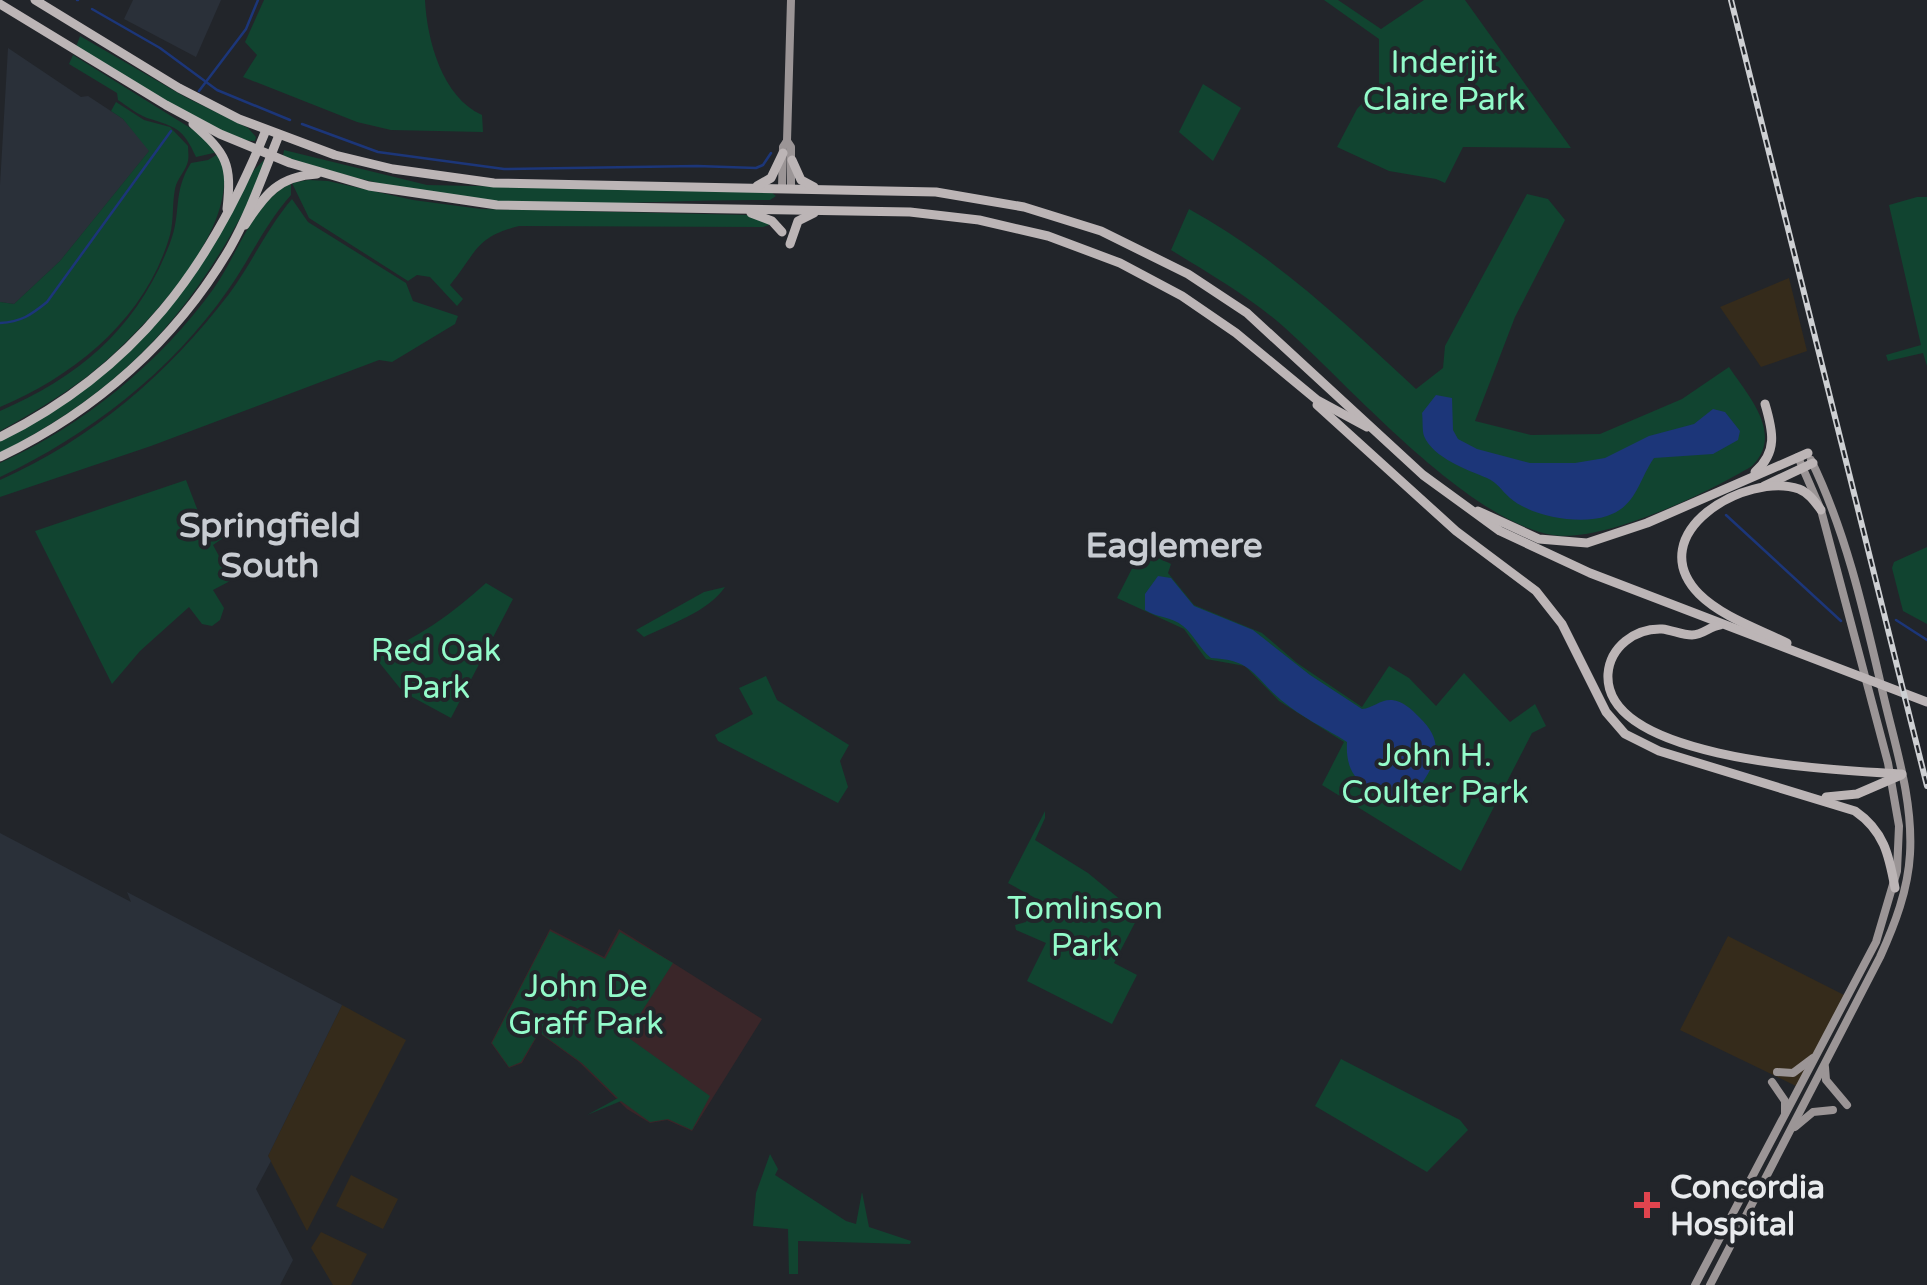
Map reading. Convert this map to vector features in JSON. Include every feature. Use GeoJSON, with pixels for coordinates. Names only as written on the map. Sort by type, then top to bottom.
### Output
{"type":"FeatureCollection","features":[{"type":"Feature","properties":{"kind":"main road"},"geometry":{"type":"LineString","coordinates":[[35,0],[179,88],[266,130],[364,162],[463,180],[914,190],[1000,202],[1072,221],[1133,245],[1188,274],[1247,313],[1440,490],[1500,531],[1546,554],[1927,702]]}},
{"type":"Feature","properties":{"kind":"main road"},"geometry":{"type":"LineString","coordinates":[[786,188],[790,0]]}},
{"type":"Feature","properties":{"kind":"main road"},"geometry":{"type":"LineString","coordinates":[[0,4],[184,115],[258,150],[325,174],[399,192],[474,203],[910,212],[979,220],[1048,236],[1148,276],[1215,317],[1456,531],[1536,591],[1562,624],[1606,712],[1625,734],[1658,751],[1854,811],[1875,827],[1888,850],[1895,888]]}},
{"type":"Feature","properties":{"kind":"main road"},"geometry":{"type":"LineString","coordinates":[[184,115],[215,143],[226,162],[230,183],[226,219]]}},
{"type":"Feature","properties":{"kind":"main road"},"geometry":{"type":"LineString","coordinates":[[0,437],[74,393],[134,343],[184,286],[226,219],[266,130]]}},
{"type":"Feature","properties":{"kind":"main road"},"geometry":{"type":"LineString","coordinates":[[233,244],[279,135]]}},
{"type":"Feature","properties":{"kind":"main road"},"geometry":{"type":"LineString","coordinates":[[750,187],[771,178],[787,157]]}},
{"type":"Feature","properties":{"kind":"main road"},"geometry":{"type":"LineString","coordinates":[[787,157],[806,184],[832,189]]}},
{"type":"Feature","properties":{"kind":"main road"},"geometry":{"type":"LineString","coordinates":[[0,456],[62,423],[128,373],[184,315],[260,201],[275,186],[297,176],[325,174]]}},
{"type":"Feature","properties":{"kind":"main road"},"geometry":{"type":"LineString","coordinates":[[734,208],[768,219],[782,232]]}},
{"type":"Feature","properties":{"kind":"main road"},"geometry":{"type":"LineString","coordinates":[[790,244],[795,227],[804,216],[828,210]]}},
{"type":"Feature","properties":{"kind":"main road"},"geometry":{"type":"LineString","coordinates":[[1292,382],[1379,434]]}},
{"type":"Feature","properties":{"kind":"main road"},"geometry":{"type":"LineString","coordinates":[[1744,480],[1761,467],[1771,450],[1772,429],[1765,404]]}},
{"type":"Feature","properties":{"kind":"main road"},"geometry":{"type":"LineString","coordinates":[[1440,490],[1515,530],[1552,542],[1577,544],[1626,532],[1803,455],[1842,536],[1902,774],[1910,838],[1901,906],[1880,956],[1710,1285]]}},
{"type":"Feature","properties":{"kind":"main road"},"geometry":{"type":"LineString","coordinates":[[1701,615],[1684,569],[1682,550],[1694,522],[1714,506],[1808,466]]}},
{"type":"Feature","properties":{"kind":"main road"},"geometry":{"type":"LineString","coordinates":[[1695,1285],[1876,942],[1895,888],[1899,826],[1891,776],[1808,466]]}},
{"type":"Feature","properties":{"kind":"main road"},"geometry":{"type":"LineString","coordinates":[[1753,491],[1774,487],[1800,490],[1821,510]]}},
{"type":"Feature","properties":{"kind":"main road"},"geometry":{"type":"LineString","coordinates":[[1690,582],[1716,607],[1834,666]]}},
{"type":"Feature","properties":{"kind":"main road"},"geometry":{"type":"LineString","coordinates":[[1727,625],[1690,635],[1652,630],[1625,642],[1609,667],[1608,687],[1616,706],[1639,725],[1672,740],[1727,755],[1891,776]]}},
{"type":"Feature","properties":{"kind":"main road"},"geometry":{"type":"LineString","coordinates":[[1818,797],[1853,795],[1902,774]]}},
{"type":"Feature","properties":{"kind":"main road"},"geometry":{"type":"LineString","coordinates":[[1777,1072],[1793,1072],[1817,1055]]}},
{"type":"Feature","properties":{"kind":"main road"},"geometry":{"type":"LineString","coordinates":[[1826,1062],[1826,1080],[1848,1105]]}},
{"type":"Feature","properties":{"kind":"main road"},"geometry":{"type":"LineString","coordinates":[[1772,1082],[1785,1101],[1784,1119]]}},
{"type":"Feature","properties":{"kind":"main road"},"geometry":{"type":"LineString","coordinates":[[1791,1130],[1814,1112],[1833,1110]]}},
{"type":"Feature","properties":{"kind":"shaded area"},"geometry":{"type":"Polygon","coordinates":[[[133,0],[221,0],[196,57],[124,19],[133,0]]]}},
{"type":"Feature","properties":{"kind":"shaded area"},"geometry":{"type":"Polygon","coordinates":[[[8,48],[81,97],[88,96],[123,119],[150,150],[60,261],[14,304],[0,302],[0,185],[8,48]]]}},
{"type":"Feature","properties":{"kind":"shaded area"},"geometry":{"type":"Polygon","coordinates":[[[1789,278],[1807,351],[1761,367],[1720,307],[1789,278]]]}},
{"type":"Feature","properties":{"kind":"shaded area"},"geometry":{"type":"Polygon","coordinates":[[[0,833],[131,902],[127,892],[342,1005],[268,1156],[271,1161],[256,1189],[293,1260],[280,1285],[0,1285],[0,833]]]}},
{"type":"Feature","properties":{"kind":"shaded area","name":"John De Graff Park"},"geometry":{"type":"Polygon","coordinates":[[[550,929],[604,957],[619,929],[762,1019],[692,1131],[667,1120],[650,1123],[627,1109],[579,1062],[539,1033],[522,1063],[509,1068],[491,1043],[550,929]]]}},
{"type":"Feature","properties":{"kind":"shaded area"},"geometry":{"type":"Polygon","coordinates":[[[1728,936],[1846,996],[1798,1087],[1680,1030],[1728,936]]]}},
{"type":"Feature","properties":{"kind":"shaded area"},"geometry":{"type":"Polygon","coordinates":[[[342,1005],[406,1040],[307,1231],[268,1156],[342,1005]]]}},
{"type":"Feature","properties":{"kind":"shaded area"},"geometry":{"type":"Polygon","coordinates":[[[351,1175],[398,1199],[383,1229],[336,1206],[351,1175]]]}},
{"type":"Feature","properties":{"kind":"shaded area"},"geometry":{"type":"Polygon","coordinates":[[[321,1232],[367,1254],[351,1285],[333,1285],[311,1248],[321,1232]]]}},
{"type":"Feature","properties":{"kind":"green space"},"geometry":{"type":"Polygon","coordinates":[[[264,0],[425,0],[439,66],[457,95],[482,115],[483,132],[391,130],[357,122],[243,77],[257,55],[245,42],[264,0]]]}},
{"type":"Feature","properties":{"kind":"green space","name":"Inderjit Claire Park"},"geometry":{"type":"Polygon","coordinates":[[[1324,0],[1338,0],[1381,29],[1424,0],[1465,0],[1571,148],[1463,147],[1445,183],[1389,171],[1337,147],[1357,109],[1379,85],[1379,39],[1324,0]]]}},
{"type":"Feature","properties":{"kind":"green space"},"geometry":{"type":"Polygon","coordinates":[[[80,36],[185,97],[248,128],[255,141],[219,130],[139,86],[76,47],[80,36]]]}},
{"type":"Feature","properties":{"kind":"green space"},"geometry":{"type":"Polygon","coordinates":[[[73,55],[200,134],[218,152],[196,157],[178,130],[136,112],[118,100],[117,93],[69,64],[73,55]]]}},
{"type":"Feature","properties":{"kind":"green space"},"geometry":{"type":"Polygon","coordinates":[[[1203,84],[1241,108],[1213,161],[1179,132],[1203,84]]]}},
{"type":"Feature","properties":{"kind":"green space"},"geometry":{"type":"Polygon","coordinates":[[[116,102],[144,120],[170,127],[188,146],[187,165],[175,189],[170,235],[159,265],[126,317],[104,340],[55,378],[0,407],[0,302],[14,304],[60,261],[149,151],[123,119],[111,111],[116,102]]]}},
{"type":"Feature","properties":{"kind":"green space"},"geometry":{"type":"Polygon","coordinates":[[[284,150],[427,185],[771,192],[776,196],[770,200],[592,203],[485,200],[357,178],[283,156],[284,150]]]}},
{"type":"Feature","properties":{"kind":"green space"},"geometry":{"type":"Polygon","coordinates":[[[218,154],[224,181],[219,212],[183,277],[132,336],[85,378],[0,431],[0,411],[81,365],[124,324],[157,273],[170,243],[181,184],[191,163],[218,154]]]}},
{"type":"Feature","properties":{"kind":"green space"},"geometry":{"type":"Polygon","coordinates":[[[264,160],[230,236],[159,335],[103,388],[0,453],[0,441],[84,388],[151,328],[205,258],[253,171],[264,160]]]}},
{"type":"Feature","properties":{"kind":"green space"},"geometry":{"type":"Polygon","coordinates":[[[308,180],[481,209],[748,215],[772,224],[519,226],[493,235],[472,255],[450,285],[463,299],[457,306],[430,277],[417,275],[408,281],[309,218],[292,183],[308,180]]]}},
{"type":"Feature","properties":{"kind":"green space"},"geometry":{"type":"Polygon","coordinates":[[[291,183],[291,195],[236,278],[181,348],[96,421],[0,477],[0,463],[90,411],[170,342],[214,288],[256,216],[277,192],[291,183]]]}},
{"type":"Feature","properties":{"kind":"green space"},"geometry":{"type":"Polygon","coordinates":[[[1527,194],[1548,199],[1565,220],[1515,317],[1475,421],[1531,435],[1600,434],[1682,399],[1729,367],[1754,403],[1764,429],[1761,454],[1752,466],[1655,514],[1599,531],[1553,535],[1519,524],[1447,479],[1271,316],[1171,250],[1189,209],[1280,269],[1416,389],[1443,368],[1445,346],[1527,194]]]}},
{"type":"Feature","properties":{"kind":"green space"},"geometry":{"type":"Polygon","coordinates":[[[1927,197],[1927,366],[1923,353],[1888,361],[1886,355],[1921,345],[1889,205],[1927,197]]]}},
{"type":"Feature","properties":{"kind":"green space"},"geometry":{"type":"Polygon","coordinates":[[[292,199],[308,222],[406,283],[413,301],[458,316],[455,324],[392,362],[379,360],[151,446],[0,497],[0,480],[34,464],[97,424],[180,351],[229,294],[292,199]]]}},
{"type":"Feature","properties":{"kind":"green space"},"geometry":{"type":"Polygon","coordinates":[[[186,480],[209,540],[227,535],[213,545],[232,580],[213,590],[224,608],[220,620],[212,626],[202,624],[189,607],[140,651],[112,684],[35,531],[186,480]]]}},
{"type":"Feature","properties":{"kind":"green space"},"geometry":{"type":"Polygon","coordinates":[[[1927,547],[1927,624],[1903,611],[1892,568],[1894,562],[1927,547]]]}},
{"type":"Feature","properties":{"kind":"green space","name":"John H. Coulter Park"},"geometry":{"type":"Polygon","coordinates":[[[1142,549],[1171,564],[1168,573],[1194,605],[1262,633],[1297,663],[1362,707],[1389,666],[1409,678],[1436,706],[1464,673],[1510,722],[1535,704],[1546,726],[1532,733],[1461,871],[1322,785],[1344,742],[1279,701],[1245,666],[1206,659],[1184,629],[1117,598],[1142,549]]]}},
{"type":"Feature","properties":{"kind":"green space","name":"Red Oak Park"},"geometry":{"type":"Polygon","coordinates":[[[486,583],[513,599],[451,718],[403,692],[374,656],[433,625],[486,583]]]}},
{"type":"Feature","properties":{"kind":"green space"},"geometry":{"type":"Polygon","coordinates":[[[725,587],[709,604],[677,622],[644,637],[636,630],[704,592],[725,587]]]}},
{"type":"Feature","properties":{"kind":"green space"},"geometry":{"type":"Polygon","coordinates":[[[766,676],[777,700],[849,745],[840,761],[848,787],[838,803],[718,741],[715,735],[753,714],[739,688],[766,676]]]}},
{"type":"Feature","properties":{"kind":"green space","name":"Tomlinson Park"},"geometry":{"type":"Polygon","coordinates":[[[1045,811],[1035,840],[1088,873],[1139,915],[1114,963],[1137,975],[1112,1024],[1027,981],[1046,943],[1016,930],[1015,925],[1026,922],[1037,899],[1008,883],[1045,811]]]}},
{"type":"Feature","properties":{"kind":"green space","name":"John De Graff Park"},"geometry":{"type":"Polygon","coordinates":[[[550,931],[605,959],[620,932],[673,963],[626,1036],[710,1096],[692,1130],[668,1119],[650,1122],[621,1101],[587,1115],[618,1098],[582,1063],[539,1032],[521,1062],[509,1067],[492,1043],[550,931]]]}},
{"type":"Feature","properties":{"kind":"green space"},"geometry":{"type":"Polygon","coordinates":[[[1341,1059],[1460,1120],[1468,1130],[1427,1172],[1315,1106],[1341,1059]]]}},
{"type":"Feature","properties":{"kind":"green space"},"geometry":{"type":"Polygon","coordinates":[[[770,1154],[778,1169],[775,1175],[846,1221],[856,1224],[862,1192],[869,1227],[911,1241],[910,1244],[798,1241],[798,1274],[789,1274],[788,1229],[753,1226],[756,1193],[770,1154]]]}},
{"type":"Feature","properties":{"kind":"water"},"geometry":{"type":"Polygon","coordinates":[[[1436,395],[1452,398],[1453,430],[1458,439],[1477,449],[1530,463],[1605,458],[1649,436],[1694,424],[1713,409],[1725,412],[1740,431],[1738,440],[1713,454],[1654,458],[1636,492],[1617,512],[1596,519],[1570,519],[1519,505],[1491,480],[1435,451],[1424,436],[1422,413],[1436,395]]]}},
{"type":"Feature","properties":{"kind":"water"},"geometry":{"type":"Polygon","coordinates":[[[1158,576],[1171,578],[1194,606],[1253,630],[1362,709],[1392,700],[1410,708],[1428,727],[1436,745],[1433,764],[1415,793],[1392,799],[1364,785],[1352,772],[1347,742],[1289,706],[1244,666],[1211,658],[1178,623],[1145,610],[1145,594],[1158,576]]]}},
{"type":"Feature","properties":{"kind":"waterway"},"geometry":{"type":"LineString","coordinates":[[199,91],[246,29],[258,0]]}},
{"type":"Feature","properties":{"kind":"waterway"},"geometry":{"type":"LineString","coordinates":[[92,9],[160,48],[217,90],[290,120]]}},
{"type":"Feature","properties":{"kind":"waterway"},"geometry":{"type":"LineString","coordinates":[[302,124],[378,152],[504,169],[756,168],[771,153]]}},
{"type":"Feature","properties":{"kind":"waterway"},"geometry":{"type":"LineString","coordinates":[[0,323],[25,317],[47,302],[171,131]]}},
{"type":"Feature","properties":{"kind":"waterway"},"geometry":{"type":"LineString","coordinates":[[1726,515],[1841,621]]}},
{"type":"Feature","properties":{"kind":"waterway"},"geometry":{"type":"LineString","coordinates":[[1896,620],[1927,640]]}},
{"type":"Feature","properties":{"kind":"railway"},"geometry":{"type":"LineString","coordinates":[[1731,0],[1927,786]]}},
{"type":"Feature","properties":{"kind":"place","name":"Concordia Hospital"},"geometry":{"type":"Point","coordinates":[1647,1205]}},
{"type":"Feature","properties":{"kind":"district","name":"Springfield South"},"geometry":{"type":"Point","coordinates":[270,545]}},
{"type":"Feature","properties":{"kind":"district","name":"Eaglemere"},"geometry":{"type":"Point","coordinates":[1174,545]}}]}
